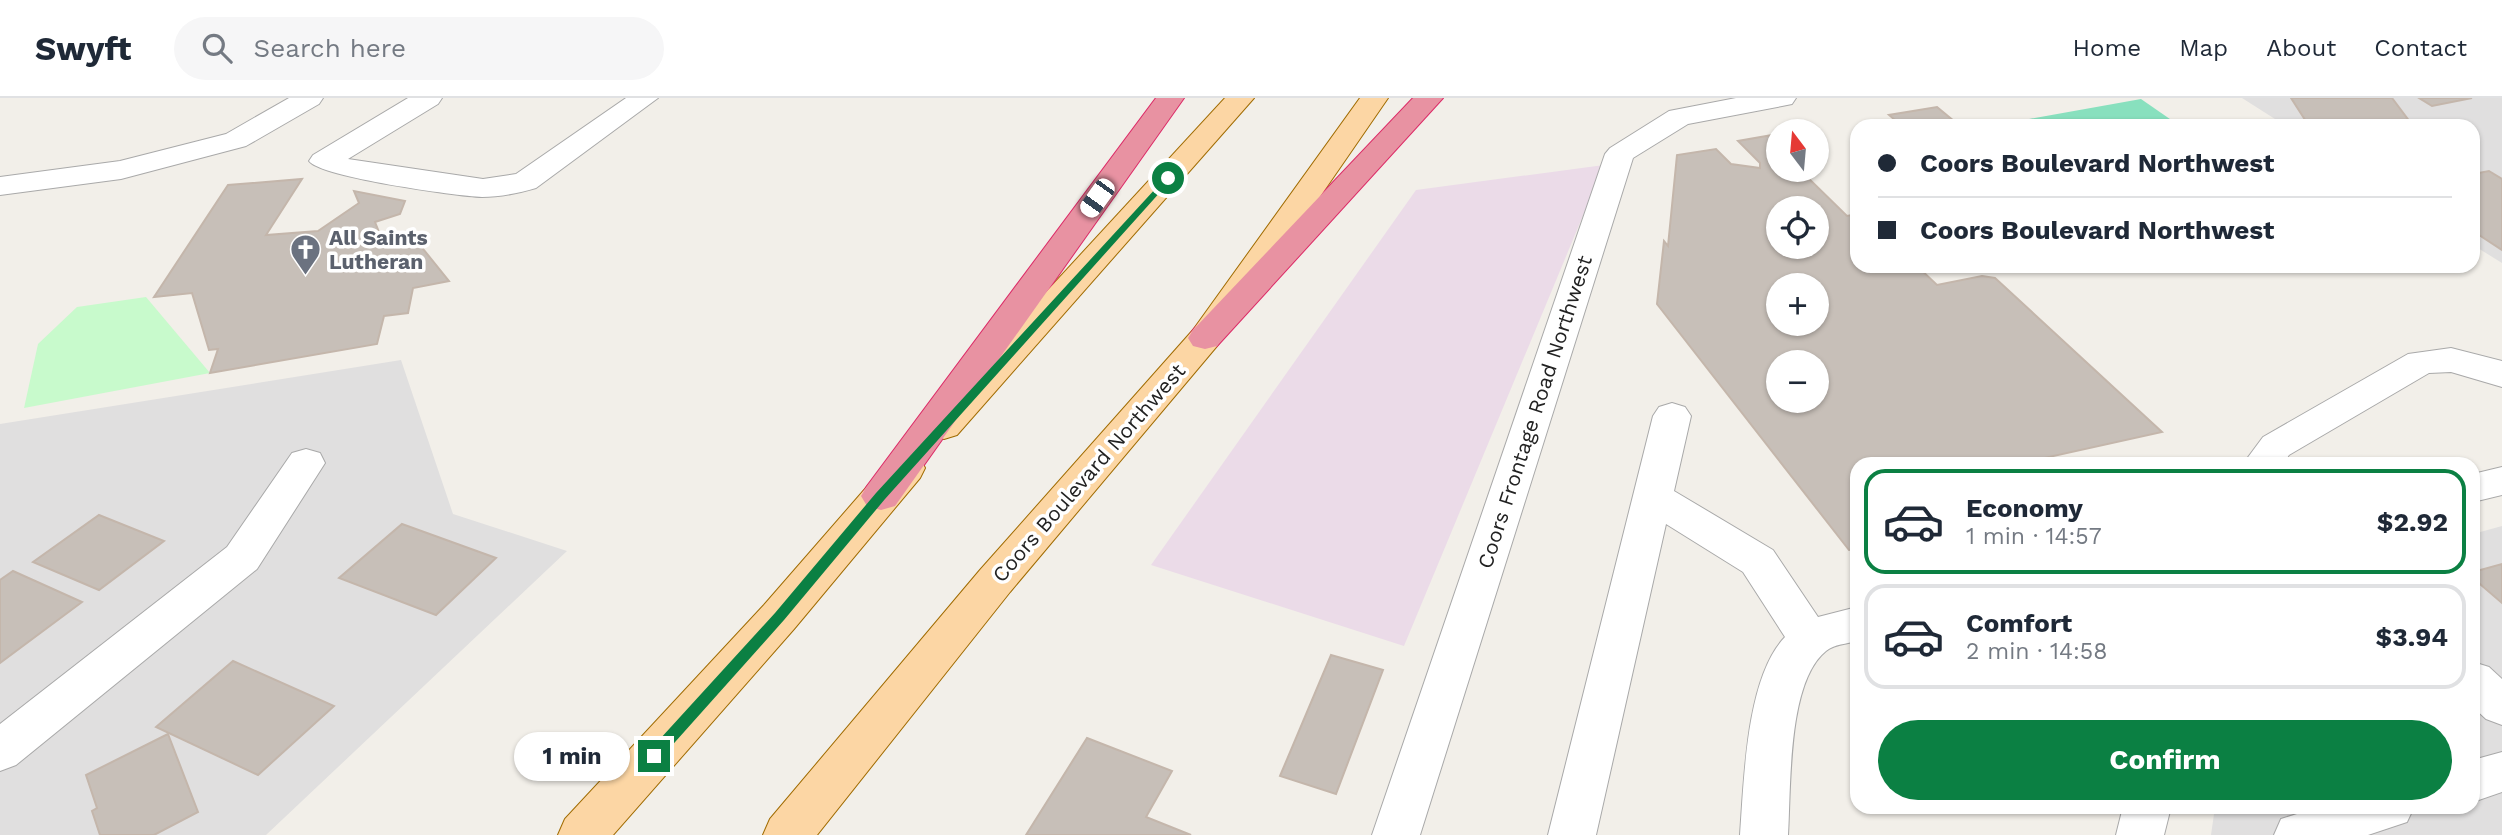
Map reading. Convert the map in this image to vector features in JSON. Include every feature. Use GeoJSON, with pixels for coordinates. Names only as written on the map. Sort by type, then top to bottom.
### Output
{"type":"FeatureCollection","features":[{"type":"Feature","properties":{"kind":"highway"},"geometry":{"type":"LineString","coordinates":[[881,496],[1170,98]]}},
{"type":"Feature","properties":{"kind":"highway"},"geometry":{"type":"LineString","coordinates":[[1205,338],[1429,98]]}},
{"type":"Feature","properties":{"kind":"main road"},"geometry":{"type":"LineString","coordinates":[[582,835],[779,617],[881,496],[1240,98]]}},
{"type":"Feature","properties":{"kind":"main road","name":"Coors Boulevard Northwest"},"geometry":{"type":"LineString","coordinates":[[787,835],[995,581],[1205,338],[1374,98]]}},
{"type":"Feature","properties":{"kind":"street"},"geometry":{"type":"LineString","coordinates":[[0,186],[121,170],[236,141],[309,98]]}},
{"type":"Feature","properties":{"kind":"street"},"geometry":{"type":"LineString","coordinates":[[428,98],[324,161],[345,168],[483,188],[525,182],[644,98]]}},
{"type":"Feature","properties":{"kind":"street","name":"Coors Frontage Road Northwest"},"geometry":{"type":"LineString","coordinates":[[1396,835],[1620,154],[1679,117],[1782,98]]}},
{"type":"Feature","properties":{"kind":"street"},"geometry":{"type":"LineString","coordinates":[[2267,457],[2276,446],[2421,362],[2451,360],[2490,369],[2502,375]]}},
{"type":"Feature","properties":{"kind":"street"},"geometry":{"type":"LineString","coordinates":[[1572,835],[1672,416]]}},
{"type":"Feature","properties":{"kind":"street"},"geometry":{"type":"LineString","coordinates":[[0,751],[242,558],[306,463]]}},
{"type":"Feature","properties":{"kind":"street"},"geometry":{"type":"LineString","coordinates":[[2480,486],[2502,481]]}},
{"type":"Feature","properties":{"kind":"street"},"geometry":{"type":"LineString","coordinates":[[1653,497],[1758,561],[1842,630],[1784,676],[1775,714],[1764,835]]}},
{"type":"Feature","properties":{"kind":"street"},"geometry":{"type":"LineString","coordinates":[[2480,686],[2502,706]]}},
{"type":"Feature","properties":{"kind":"street"},"geometry":{"type":"LineString","coordinates":[[2480,779],[2502,772]]}},
{"type":"Feature","properties":{"kind":"street"},"geometry":{"type":"LineString","coordinates":[[2140,835],[2145,814]]}},
{"type":"Feature","properties":{"kind":"street"},"geometry":{"type":"LineString","coordinates":[[2298,835],[2367,814]]}},
{"type":"Feature","properties":{"kind":"shaded area"},"geometry":{"type":"Polygon","coordinates":[[[2242,98],[2502,98],[2502,263],[2480,249],[2480,119],[2275,119],[2242,98]]]}},
{"type":"Feature","properties":{"kind":"shaded area"},"geometry":{"type":"Polygon","coordinates":[[[1604,165],[1404,646],[1151,565],[1416,190],[1604,165]]]}},
{"type":"Feature","properties":{"kind":"shaded area"},"geometry":{"type":"Polygon","coordinates":[[[401,360],[453,514],[567,551],[266,835],[0,835],[0,424],[401,360]]]}},
{"type":"Feature","properties":{"kind":"shaded area"},"geometry":{"type":"Polygon","coordinates":[[[2502,526],[2502,835],[2211,835],[2214,814],[2480,814],[2480,532],[2502,526]]]}},
{"type":"Feature","properties":{"kind":"green space"},"geometry":{"type":"Polygon","coordinates":[[[2141,99],[2170,119],[2029,119],[2141,99]]]}},
{"type":"Feature","properties":{"kind":"green space"},"geometry":{"type":"Polygon","coordinates":[[[146,297],[210,373],[24,408],[38,344],[77,307],[146,297]]]}},
{"type":"Feature","properties":{"kind":"building"},"geometry":{"type":"Polygon","coordinates":[[[2291,98],[2392,98],[2408,119],[2304,119],[2291,98]]]}},
{"type":"Feature","properties":{"kind":"building"},"geometry":{"type":"Polygon","coordinates":[[[2419,98],[2472,98],[2432,106],[2419,98]]]}},
{"type":"Feature","properties":{"kind":"building"},"geometry":{"type":"Polygon","coordinates":[[[1937,107],[1952,119],[1894,119],[1889,115],[1937,107]]]}},
{"type":"Feature","properties":{"kind":"building"},"geometry":{"type":"Polygon","coordinates":[[[1766,136],[1766,182],[1812,182],[1827,196],[1766,196],[1766,259],[1829,259],[1829,198],[1847,216],[1850,215],[1850,273],[1924,273],[1937,285],[1982,276],[1995,278],[2162,432],[2049,457],[1850,457],[1849,550],[1657,304],[1664,241],[1668,246],[1677,155],[1716,149],[1731,164],[1760,168],[1760,163],[1738,141],[1766,136]]]}},
{"type":"Feature","properties":{"kind":"building"},"geometry":{"type":"Polygon","coordinates":[[[2489,171],[2502,179],[2502,250],[2480,236],[2480,173],[2489,171]]]}},
{"type":"Feature","properties":{"kind":"building","name":"All Saints Lutheran"},"geometry":{"type":"Polygon","coordinates":[[[302,179],[266,235],[318,231],[359,203],[354,191],[405,201],[400,214],[375,222],[381,237],[411,234],[449,281],[413,288],[408,313],[384,316],[377,344],[210,373],[218,349],[209,350],[192,293],[154,297],[228,185],[302,179]]]}},
{"type":"Feature","properties":{"kind":"building"},"geometry":{"type":"Polygon","coordinates":[[[99,515],[164,541],[99,590],[33,562],[99,515]]]}},
{"type":"Feature","properties":{"kind":"building"},"geometry":{"type":"Polygon","coordinates":[[[402,524],[496,558],[436,615],[339,578],[402,524]]]}},
{"type":"Feature","properties":{"kind":"building"},"geometry":{"type":"Polygon","coordinates":[[[2502,564],[2502,603],[2480,584],[2480,570],[2502,564]]]}},
{"type":"Feature","properties":{"kind":"building"},"geometry":{"type":"Polygon","coordinates":[[[13,571],[82,602],[0,663],[0,580],[13,571]]]}},
{"type":"Feature","properties":{"kind":"building"},"geometry":{"type":"Polygon","coordinates":[[[1331,655],[1383,670],[1336,794],[1280,776],[1331,655]]]}},
{"type":"Feature","properties":{"kind":"building"},"geometry":{"type":"Polygon","coordinates":[[[233,661],[334,706],[258,775],[156,727],[233,661]]]}},
{"type":"Feature","properties":{"kind":"building"},"geometry":{"type":"Polygon","coordinates":[[[168,734],[198,812],[154,835],[100,835],[92,811],[97,808],[86,775],[168,734]]]}},
{"type":"Feature","properties":{"kind":"building"},"geometry":{"type":"Polygon","coordinates":[[[1087,738],[1172,771],[1146,817],[1191,835],[1026,835],[1087,738]]]}},
{"type":"Feature","properties":{"kind":"place","name":"All Saints Lutheran"},"geometry":{"type":"Point","coordinates":[306,277]}},
{"type":"Feature","properties":{"kind":"route"},"geometry":{"type":"LineString","coordinates":[[654,756],[779,617],[881,496],[1168,178]]}}]}
